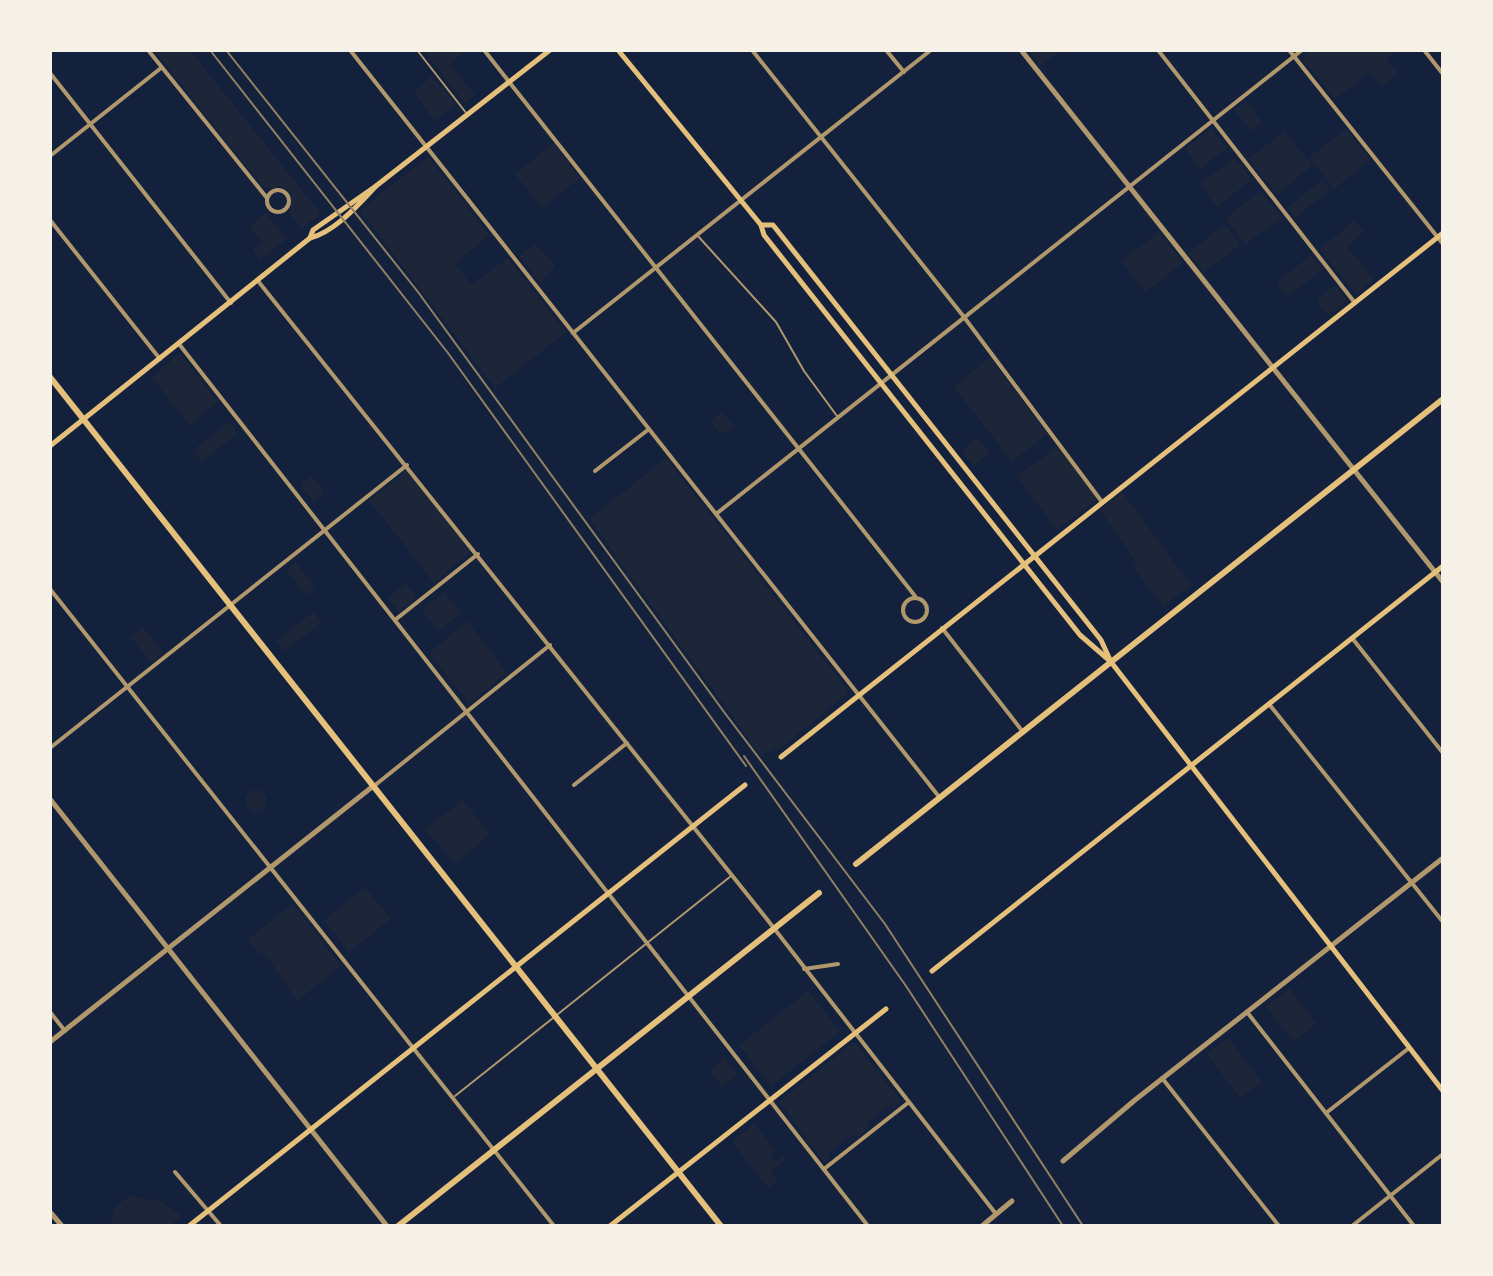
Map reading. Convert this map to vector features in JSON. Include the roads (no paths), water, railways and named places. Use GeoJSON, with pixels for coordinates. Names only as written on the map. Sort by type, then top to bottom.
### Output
{"type":"FeatureCollection","features":[{"type":"Feature","properties":{"kind":"main road"},"geometry":{"type":"LineString","coordinates":[[50,446],[258,281],[310,238],[313,230],[376,186],[550,50]]}},
{"type":"Feature","properties":{"kind":"main road"},"geometry":{"type":"LineString","coordinates":[[618,50],[739,202],[761,225],[764,235],[1080,635],[1111,662],[1443,1091]]}},
{"type":"Feature","properties":{"kind":"main road"},"geometry":{"type":"LineString","coordinates":[[761,225],[773,225],[1101,640],[1111,662]]}},
{"type":"Feature","properties":{"kind":"main road"},"geometry":{"type":"LineString","coordinates":[[781,757],[1440,235]]}},
{"type":"Feature","properties":{"kind":"main road"},"geometry":{"type":"LineString","coordinates":[[50,377],[721,1226]]}},
{"type":"Feature","properties":{"kind":"main road"},"geometry":{"type":"LineString","coordinates":[[856,864],[1443,399]]}},
{"type":"Feature","properties":{"kind":"main road"},"geometry":{"type":"LineString","coordinates":[[932,971],[1443,566]]}},
{"type":"Feature","properties":{"kind":"main road"},"geometry":{"type":"LineString","coordinates":[[189,1226],[745,785]]}},
{"type":"Feature","properties":{"kind":"main road"},"geometry":{"type":"LineString","coordinates":[[398,1226],[819,893]]}},
{"type":"Feature","properties":{"kind":"main road"},"geometry":{"type":"LineString","coordinates":[[610,1226],[886,1009]]}},
{"type":"Feature","properties":{"kind":"street"},"geometry":{"type":"LineString","coordinates":[[148,50],[267,198],[268,206],[275,212],[288,206],[289,198],[282,190],[271,192],[267,198]]}},
{"type":"Feature","properties":{"kind":"street"},"geometry":{"type":"LineString","coordinates":[[350,50],[940,798]]}},
{"type":"Feature","properties":{"kind":"street"},"geometry":{"type":"LineString","coordinates":[[484,50],[927,610],[925,617],[915,622],[906,617],[904,609],[915,596]]}},
{"type":"Feature","properties":{"kind":"street"},"geometry":{"type":"LineString","coordinates":[[752,50],[964,317],[1102,502]]}},
{"type":"Feature","properties":{"kind":"street"},"geometry":{"type":"LineString","coordinates":[[886,50],[904,72]]}},
{"type":"Feature","properties":{"kind":"street"},"geometry":{"type":"LineString","coordinates":[[573,333],[931,50]]}},
{"type":"Feature","properties":{"kind":"street"},"geometry":{"type":"LineString","coordinates":[[1021,50],[1443,582]]}},
{"type":"Feature","properties":{"kind":"street"},"geometry":{"type":"LineString","coordinates":[[1158,50],[1355,303]]}},
{"type":"Feature","properties":{"kind":"street"},"geometry":{"type":"LineString","coordinates":[[1289,50],[1440,235],[1443,244]]}},
{"type":"Feature","properties":{"kind":"street"},"geometry":{"type":"LineString","coordinates":[[716,514],[1302,50]]}},
{"type":"Feature","properties":{"kind":"street"},"geometry":{"type":"LineString","coordinates":[[1424,50],[1443,74]]}},
{"type":"Feature","properties":{"kind":"street"},"geometry":{"type":"LineString","coordinates":[[50,156],[161,67]]}},
{"type":"Feature","properties":{"kind":"street"},"geometry":{"type":"LineString","coordinates":[[50,73],[231,303]]}},
{"type":"Feature","properties":{"kind":"street"},"geometry":{"type":"LineString","coordinates":[[50,220],[160,359]]}},
{"type":"Feature","properties":{"kind":"street"},"geometry":{"type":"LineString","coordinates":[[258,281],[732,875],[996,1214]]}},
{"type":"Feature","properties":{"kind":"street"},"geometry":{"type":"LineString","coordinates":[[179,344],[868,1226]]}},
{"type":"Feature","properties":{"kind":"street"},"geometry":{"type":"LineString","coordinates":[[595,471],[649,429]]}},
{"type":"Feature","properties":{"kind":"street"},"geometry":{"type":"LineString","coordinates":[[50,748],[407,465]]}},
{"type":"Feature","properties":{"kind":"street"},"geometry":{"type":"LineString","coordinates":[[395,620],[478,554]]}},
{"type":"Feature","properties":{"kind":"street"},"geometry":{"type":"LineString","coordinates":[[50,589],[554,1226]]}},
{"type":"Feature","properties":{"kind":"street"},"geometry":{"type":"LineString","coordinates":[[942,628],[1023,732]]}},
{"type":"Feature","properties":{"kind":"street"},"geometry":{"type":"LineString","coordinates":[[1352,638],[1443,753]]}},
{"type":"Feature","properties":{"kind":"street"},"geometry":{"type":"LineString","coordinates":[[50,1042],[550,645]]}},
{"type":"Feature","properties":{"kind":"street"},"geometry":{"type":"LineString","coordinates":[[1269,704],[1443,922]]}},
{"type":"Feature","properties":{"kind":"street"},"geometry":{"type":"LineString","coordinates":[[574,785],[627,743]]}},
{"type":"Feature","properties":{"kind":"street"},"geometry":{"type":"LineString","coordinates":[[50,799],[387,1226]]}},
{"type":"Feature","properties":{"kind":"street"},"geometry":{"type":"LineString","coordinates":[[1063,1161],[1162,1078],[1443,858]]}},
{"type":"Feature","properties":{"kind":"street"},"geometry":{"type":"LineString","coordinates":[[804,969],[838,964]]}},
{"type":"Feature","properties":{"kind":"street"},"geometry":{"type":"LineString","coordinates":[[50,1012],[65,1031]]}},
{"type":"Feature","properties":{"kind":"street"},"geometry":{"type":"LineString","coordinates":[[1247,1012],[1414,1226]]}},
{"type":"Feature","properties":{"kind":"street"},"geometry":{"type":"LineString","coordinates":[[1326,1114],[1409,1048]]}},
{"type":"Feature","properties":{"kind":"street"},"geometry":{"type":"LineString","coordinates":[[1162,1078],[1279,1226]]}},
{"type":"Feature","properties":{"kind":"street"},"geometry":{"type":"LineString","coordinates":[[824,1169],[909,1102]]}},
{"type":"Feature","properties":{"kind":"street"},"geometry":{"type":"LineString","coordinates":[[1352,1226],[1443,1154]]}},
{"type":"Feature","properties":{"kind":"street"},"geometry":{"type":"LineString","coordinates":[[175,1172],[221,1226]]}},
{"type":"Feature","properties":{"kind":"street"},"geometry":{"type":"LineString","coordinates":[[982,1226],[1012,1201]]}},
{"type":"Feature","properties":{"kind":"street"},"geometry":{"type":"LineString","coordinates":[[50,1212],[62,1226]]}},
{"type":"Feature","properties":{"kind":"lane"},"geometry":{"type":"LineString","coordinates":[[417,50],[468,115]]}},
{"type":"Feature","properties":{"kind":"lane"},"geometry":{"type":"LineString","coordinates":[[697,235],[776,322],[804,371],[838,417]]}},
{"type":"Feature","properties":{"kind":"lane"},"geometry":{"type":"LineString","coordinates":[[453,1097],[732,875]]}},
{"type":"Feature","properties":{"kind":"railway"},"geometry":{"type":"LineString","coordinates":[[210,50],[448,353],[746,766]]}},
{"type":"Feature","properties":{"kind":"railway"},"geometry":{"type":"LineString","coordinates":[[226,50],[418,292],[724,712],[885,924],[1083,1226]]}},
{"type":"Feature","properties":{"kind":"railway"},"geometry":{"type":"LineString","coordinates":[[744,756],[906,986],[1063,1226]]}}]}
